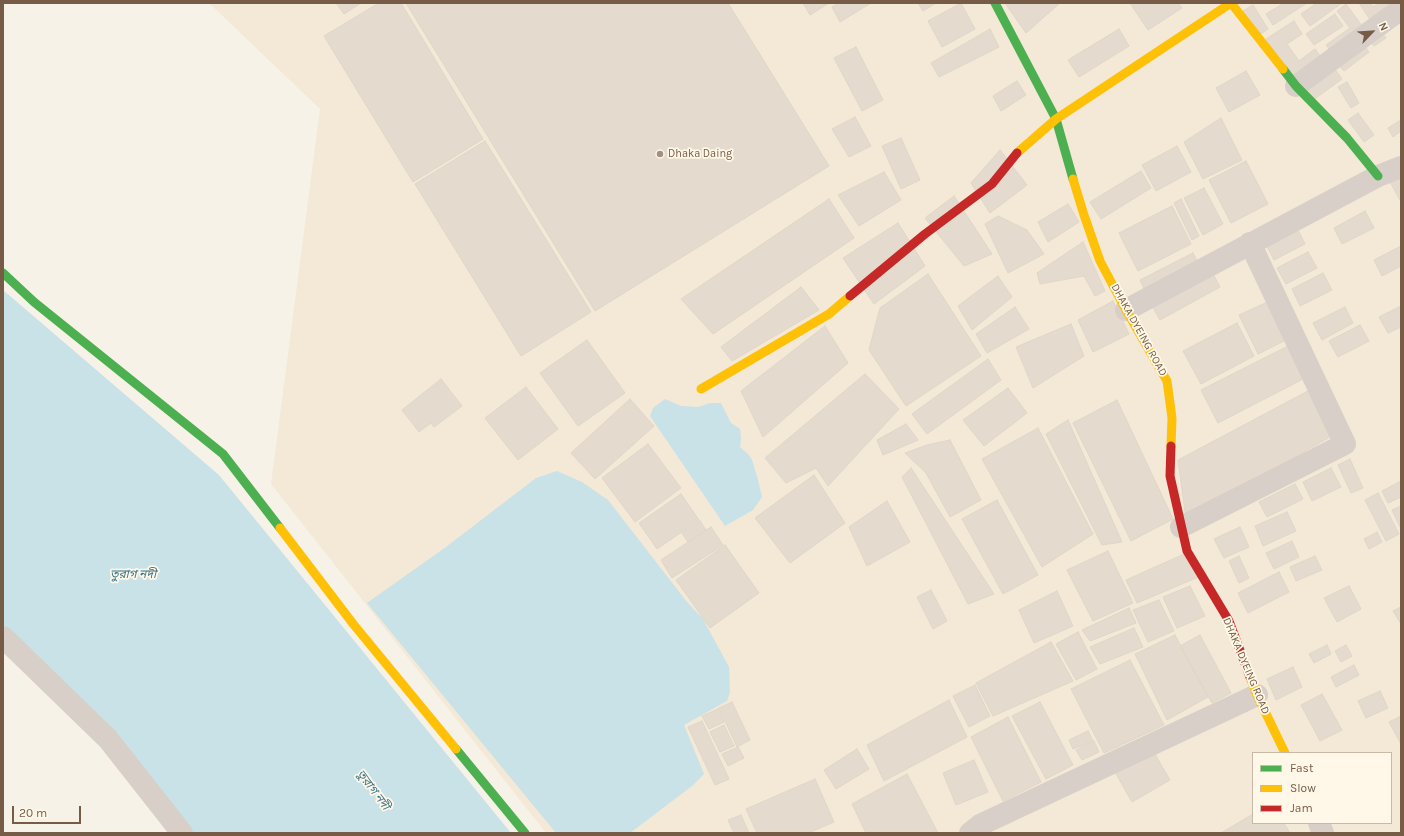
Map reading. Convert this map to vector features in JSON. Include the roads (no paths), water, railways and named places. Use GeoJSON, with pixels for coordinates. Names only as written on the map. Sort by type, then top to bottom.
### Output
{"type":"FeatureCollection","features":[{"type":"Feature","properties":{"kind":"street","name":"DHAKA DYEING ROAD"},"geometry":{"type":"LineString","coordinates":[[995,3],[1056,119],[1084,215],[1100,261],[1167,381],[1172,418],[1170,476],[1187,551],[1229,621],[1257,695],[1285,752]]}},
{"type":"Feature","properties":{"kind":"street"},"geometry":{"type":"LineString","coordinates":[[701,389],[829,314],[926,234],[992,184],[1020,149],[1056,119],[1232,3],[1296,86],[1347,138],[1378,176]]}},
{"type":"Feature","properties":{"kind":"street"},"geometry":{"type":"LineString","coordinates":[[1296,86],[1401,9]]}},
{"type":"Feature","properties":{"kind":"street"},"geometry":{"type":"LineString","coordinates":[[1126,310],[1378,176],[1401,167]]}},
{"type":"Feature","properties":{"kind":"street"},"geometry":{"type":"LineString","coordinates":[[1181,527],[1345,444],[1250,243]]}},
{"type":"Feature","properties":{"kind":"street"},"geometry":{"type":"LineString","coordinates":[[3,273],[34,302],[222,454],[354,625],[525,833]]}},
{"type":"Feature","properties":{"kind":"street"},"geometry":{"type":"LineString","coordinates":[[3,637],[108,739],[182,833]]}},
{"type":"Feature","properties":{"kind":"street"},"geometry":{"type":"LineString","coordinates":[[970,833],[980,825],[1257,695]]}},
{"type":"Feature","properties":{"kind":"water","name":"তুরাগ নদী"},"geometry":{"type":"Polygon","coordinates":[[[3,290],[219,475],[511,833],[191,833],[3,631],[3,290]]]}},
{"type":"Feature","properties":{"kind":"water"},"geometry":{"type":"Polygon","coordinates":[[[665,399],[681,406],[698,407],[710,403],[721,403],[731,423],[740,429],[740,447],[752,460],[758,480],[762,497],[753,510],[725,526],[650,416],[653,408],[665,399]]]}},
{"type":"Feature","properties":{"kind":"water"},"geometry":{"type":"Polygon","coordinates":[[[557,471],[582,482],[608,500],[687,602],[703,619],[729,667],[730,692],[727,701],[684,725],[704,774],[692,786],[630,833],[556,833],[367,603],[446,547],[536,478],[557,471]]]}},
{"type":"Feature","properties":{"kind":"place","name":"Dhaka Daing"},"geometry":{"type":"Point","coordinates":[660,154]}}]}
